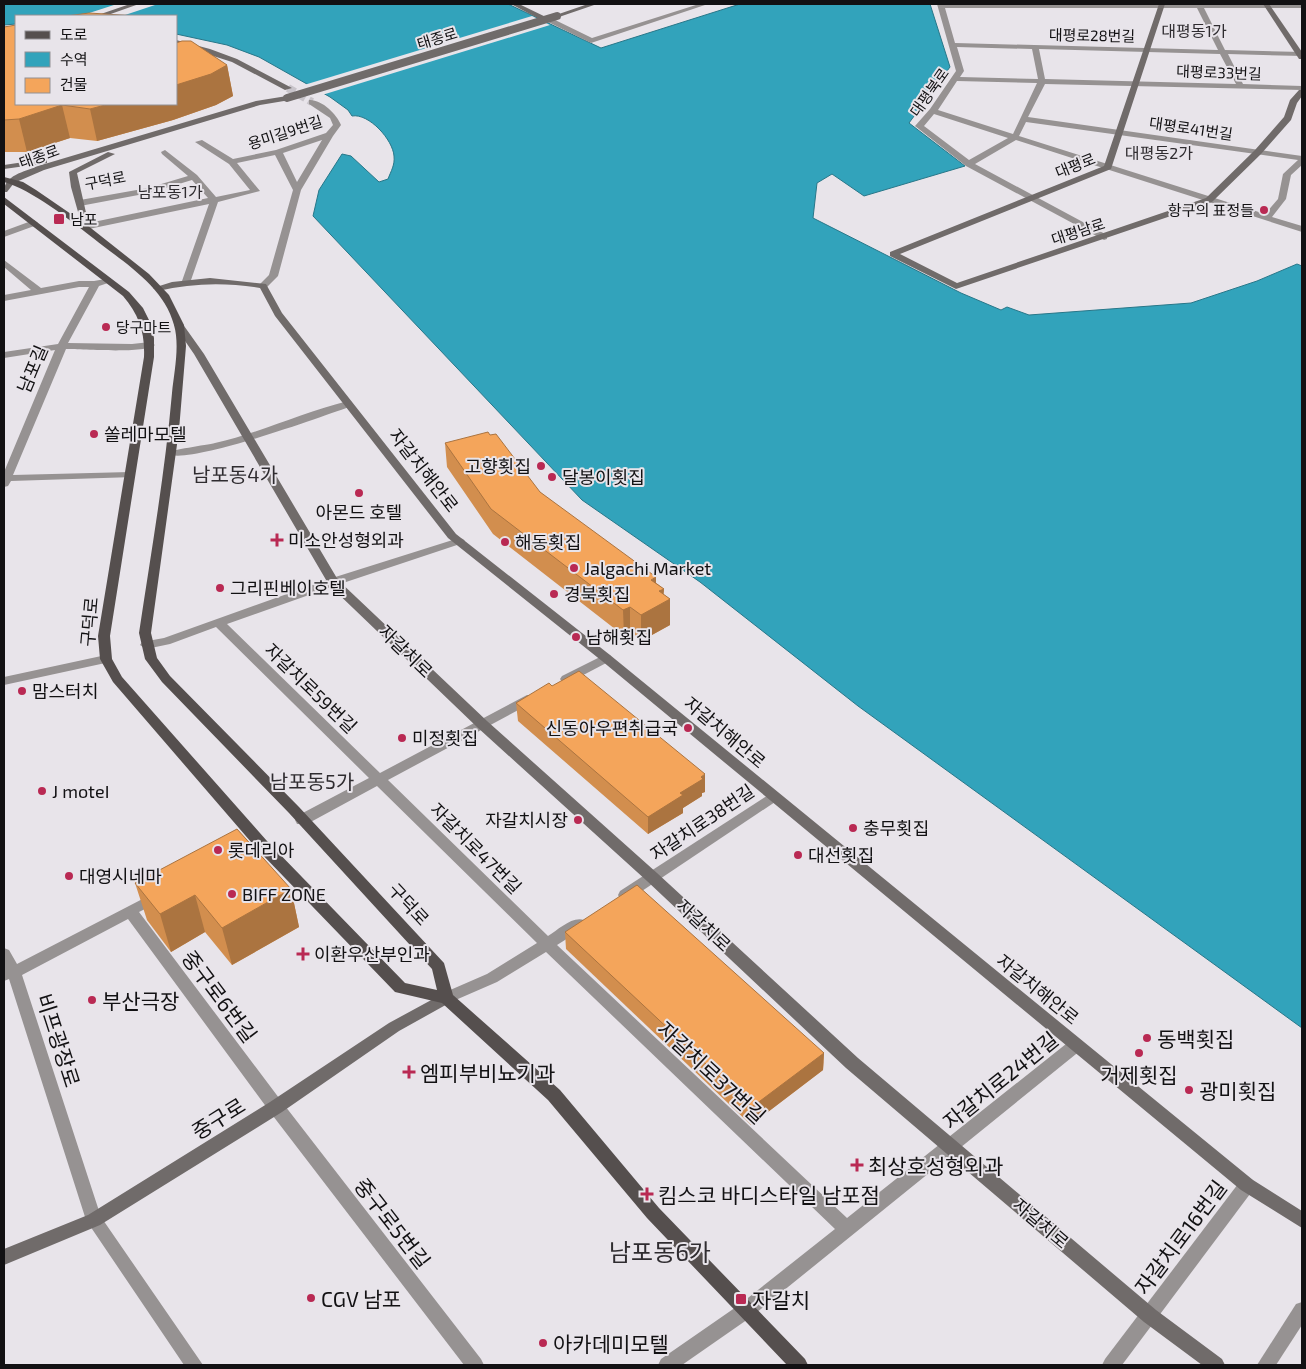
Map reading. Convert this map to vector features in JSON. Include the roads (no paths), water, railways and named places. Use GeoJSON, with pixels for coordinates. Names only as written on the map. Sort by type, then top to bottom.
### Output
{"type":"FeatureCollection","features":[{"type":"Feature","properties":{"kind":"main road"},"geometry":{"type":"LineString","coordinates":[[102,15],[136,4]]}},
{"type":"Feature","properties":{"kind":"main road"},"geometry":{"type":"LineString","coordinates":[[514,4],[548,20]]}},
{"type":"Feature","properties":{"kind":"main road","name":"태종로"},"geometry":{"type":"LineString","coordinates":[[8,185],[41,168],[259,102],[287,98],[594,4]]}},
{"type":"Feature","properties":{"kind":"main road","name":"대평로"},"geometry":{"type":"LineString","coordinates":[[893,254],[1108,167],[1162,5]]}},
{"type":"Feature","properties":{"kind":"main road"},"geometry":{"type":"LineString","coordinates":[[1266,5],[1302,55]]}},
{"type":"Feature","properties":{"kind":"main road"},"geometry":{"type":"LineString","coordinates":[[178,42],[210,50],[244,63],[288,88]]}},
{"type":"Feature","properties":{"kind":"main road","name":"대평남로"},"geometry":{"type":"LineString","coordinates":[[893,254],[956,286],[1210,200],[1258,152],[1288,118],[1293,102],[1302,90]]}},
{"type":"Feature","properties":{"kind":"main road","name":"태종로"},"geometry":{"type":"LineString","coordinates":[[8,185],[269,107],[287,98]]}},
{"type":"Feature","properties":{"kind":"main road"},"geometry":{"type":"LineString","coordinates":[[4,167],[93,152]]}},
{"type":"Feature","properties":{"kind":"main road"},"geometry":{"type":"LineString","coordinates":[[84,222],[72,172],[111,154]]}},
{"type":"Feature","properties":{"kind":"main road","name":"구덕로"},"geometry":{"type":"LineString","coordinates":[[8,185],[84,222],[158,288],[172,308],[179,326],[181,346],[172,453],[145,633],[146,645],[151,659],[166,679],[302,820],[439,967],[446,998]]}},
{"type":"Feature","properties":{"kind":"main road","name":"구덕로"},"geometry":{"type":"LineString","coordinates":[[4,200],[126,294],[142,312],[148,331],[150,345],[104,636],[106,659],[117,679],[130,697],[257,847],[400,988],[446,998],[554,1096],[653,1213],[745,1311],[799,1365]]}},
{"type":"Feature","properties":{"kind":"main road"},"geometry":{"type":"LineString","coordinates":[[158,288],[187,281],[228,280],[264,286]]}},
{"type":"Feature","properties":{"kind":"main road","name":"자갈치해안로"},"geometry":{"type":"LineString","coordinates":[[264,286],[278,314],[452,536],[606,658],[1248,1185],[1302,1220]]}},
{"type":"Feature","properties":{"kind":"main road","name":"자갈치로"},"geometry":{"type":"LineString","coordinates":[[179,326],[199,354],[333,582],[482,724],[652,877],[852,1063],[1150,1316],[1216,1365]]}},
{"type":"Feature","properties":{"kind":"main road","name":"중구로"},"geometry":{"type":"LineString","coordinates":[[4,1258],[94,1220],[276,1108],[394,1027],[446,998]]}},
{"type":"Feature","properties":{"kind":"street"},"geometry":{"type":"LineString","coordinates":[[548,20],[591,41],[706,4]]}},
{"type":"Feature","properties":{"kind":"street"},"geometry":{"type":"LineString","coordinates":[[940,5],[1302,6]]}},
{"type":"Feature","properties":{"kind":"street","name":"대평북로"},"geometry":{"type":"LineString","coordinates":[[940,5],[960,71],[933,111],[919,126],[969,164],[1104,237]]}},
{"type":"Feature","properties":{"kind":"street"},"geometry":{"type":"LineString","coordinates":[[1199,6],[1241,86]]}},
{"type":"Feature","properties":{"kind":"street","name":"대평로28번길"},"geometry":{"type":"LineString","coordinates":[[953,45],[1302,55]]}},
{"type":"Feature","properties":{"kind":"street","name":"대평로28번길"},"geometry":{"type":"LineString","coordinates":[[1036,47],[1042,81]]}},
{"type":"Feature","properties":{"kind":"street","name":"대평로33번길"},"geometry":{"type":"LineString","coordinates":[[956,79],[1241,86],[1302,90]]}},
{"type":"Feature","properties":{"kind":"street"},"geometry":{"type":"LineString","coordinates":[[969,164],[1015,137],[1042,81]]}},
{"type":"Feature","properties":{"kind":"street","name":"용미길9번길"},"geometry":{"type":"LineString","coordinates":[[232,162],[278,152],[329,136],[337,125],[334,117],[312,102]]}},
{"type":"Feature","properties":{"kind":"street"},"geometry":{"type":"LineString","coordinates":[[933,111],[1302,229]]}},
{"type":"Feature","properties":{"kind":"street","name":"대평로41번길"},"geometry":{"type":"LineString","coordinates":[[1024,119],[1120,131],[1258,152]]}},
{"type":"Feature","properties":{"kind":"street"},"geometry":{"type":"LineString","coordinates":[[264,286],[273,276],[297,190],[329,136]]}},
{"type":"Feature","properties":{"kind":"street","name":"용미길9번길"},"geometry":{"type":"LineString","coordinates":[[199,142],[232,162],[256,192],[214,200]]}},
{"type":"Feature","properties":{"kind":"street"},"geometry":{"type":"LineString","coordinates":[[165,152],[194,177],[214,200]]}},
{"type":"Feature","properties":{"kind":"street"},"geometry":{"type":"LineString","coordinates":[[278,152],[297,190]]}},
{"type":"Feature","properties":{"kind":"street"},"geometry":{"type":"LineString","coordinates":[[1258,152],[1302,160]]}},
{"type":"Feature","properties":{"kind":"street"},"geometry":{"type":"LineString","coordinates":[[1266,218],[1282,199],[1287,174],[1302,160]]}},
{"type":"Feature","properties":{"kind":"street","name":"구덕로"},"geometry":{"type":"LineString","coordinates":[[80,203],[149,190],[194,177]]}},
{"type":"Feature","properties":{"kind":"street"},"geometry":{"type":"LineString","coordinates":[[84,222],[214,200]]}},
{"type":"Feature","properties":{"kind":"street"},"geometry":{"type":"LineString","coordinates":[[187,281],[214,200]]}},
{"type":"Feature","properties":{"kind":"street"},"geometry":{"type":"LineString","coordinates":[[4,234],[34,223]]}},
{"type":"Feature","properties":{"kind":"street"},"geometry":{"type":"LineString","coordinates":[[4,263],[38,291]]}},
{"type":"Feature","properties":{"kind":"street"},"geometry":{"type":"LineString","coordinates":[[4,298],[79,284],[95,284],[108,280]]}},
{"type":"Feature","properties":{"kind":"street","name":"남포길"},"geometry":{"type":"LineString","coordinates":[[4,480],[62,346],[95,284]]}},
{"type":"Feature","properties":{"kind":"street"},"geometry":{"type":"LineString","coordinates":[[4,355],[62,346],[132,347],[150,345]]}},
{"type":"Feature","properties":{"kind":"street"},"geometry":{"type":"LineString","coordinates":[[172,453],[194,451],[229,443],[348,404]]}},
{"type":"Feature","properties":{"kind":"street"},"geometry":{"type":"LineString","coordinates":[[4,480],[130,475]]}},
{"type":"Feature","properties":{"kind":"street"},"geometry":{"type":"LineString","coordinates":[[146,645],[166,641],[333,582],[459,541]]}},
{"type":"Feature","properties":{"kind":"street","name":"자갈치로59번길"},"geometry":{"type":"LineString","coordinates":[[218,622],[378,779]]}},
{"type":"Feature","properties":{"kind":"street"},"geometry":{"type":"LineString","coordinates":[[556,684],[606,658]]}},
{"type":"Feature","properties":{"kind":"street"},"geometry":{"type":"LineString","coordinates":[[4,681],[106,659]]}},
{"type":"Feature","properties":{"kind":"street"},"geometry":{"type":"LineString","coordinates":[[302,820],[540,693]]}},
{"type":"Feature","properties":{"kind":"street","name":"자갈치로47번길"},"geometry":{"type":"LineString","coordinates":[[378,779],[547,944]]}},
{"type":"Feature","properties":{"kind":"street","name":"자갈치로38번길"},"geometry":{"type":"LineString","coordinates":[[652,877],[773,797]]}},
{"type":"Feature","properties":{"kind":"street"},"geometry":{"type":"LineString","coordinates":[[612,903],[652,877]]}},
{"type":"Feature","properties":{"kind":"street"},"geometry":{"type":"LineString","coordinates":[[4,954],[9,974],[165,893]]}},
{"type":"Feature","properties":{"kind":"street","name":"중구로6번길"},"geometry":{"type":"LineString","coordinates":[[130,911],[276,1108]]}},
{"type":"Feature","properties":{"kind":"street"},"geometry":{"type":"LineString","coordinates":[[446,998],[492,978],[587,919]]}},
{"type":"Feature","properties":{"kind":"street","name":"자갈치로37번길"},"geometry":{"type":"LineString","coordinates":[[547,944],[848,1230]]}},
{"type":"Feature","properties":{"kind":"street","name":"비프광장로"},"geometry":{"type":"LineString","coordinates":[[9,974],[94,1220],[194,1365]]}},
{"type":"Feature","properties":{"kind":"street","name":"자갈치로24번길"},"geometry":{"type":"LineString","coordinates":[[668,1365],[745,1311],[1076,1045]]}},
{"type":"Feature","properties":{"kind":"street","name":"중구로5번길"},"geometry":{"type":"LineString","coordinates":[[276,1108],[475,1365]]}},
{"type":"Feature","properties":{"kind":"street","name":"자갈치로16번길"},"geometry":{"type":"LineString","coordinates":[[1111,1365],[1248,1185]]}},
{"type":"Feature","properties":{"kind":"street"},"geometry":{"type":"LineString","coordinates":[[1266,1365],[1302,1310]]}},
{"type":"Feature","properties":{"kind":"water"},"geometry":{"type":"Polygon","coordinates":[[[4,4],[508,4],[601,48],[740,4],[930,4],[950,67],[909,123],[965,166],[864,196],[832,174],[817,183],[813,218],[961,293],[1001,310],[1007,307],[1029,315],[1191,303],[1257,281],[1297,264],[1302,266],[1302,1028],[858,706],[700,582],[582,500],[313,216],[319,190],[342,154],[351,156],[379,182],[388,179],[394,162],[393,150],[385,136],[372,123],[359,116],[352,116],[348,110],[330,97],[259,57],[227,45],[178,34],[178,15],[15,15],[15,24],[4,25],[4,4]]]}},
{"type":"Feature","properties":{"kind":"tunnel"},"geometry":{"type":"LineString","coordinates":[[288,88],[312,102]]}},
{"type":"Feature","properties":{"kind":"place","name":"항구의 표정들"},"geometry":{"type":"Point","coordinates":[1264,210]}},
{"type":"Feature","properties":{"kind":"place","name":"남포"},"geometry":{"type":"Point","coordinates":[59,219]}},
{"type":"Feature","properties":{"kind":"place","name":"당구마트"},"geometry":{"type":"Point","coordinates":[106,327]}},
{"type":"Feature","properties":{"kind":"place","name":"쏠레마모텔"},"geometry":{"type":"Point","coordinates":[94,434]}},
{"type":"Feature","properties":{"kind":"place","name":"고향횟집"},"geometry":{"type":"Point","coordinates":[541,466]}},
{"type":"Feature","properties":{"kind":"place","name":"달봉이횟집"},"geometry":{"type":"Point","coordinates":[552,477]}},
{"type":"Feature","properties":{"kind":"place","name":"아몬드 호텔"},"geometry":{"type":"Point","coordinates":[359,493]}},
{"type":"Feature","properties":{"kind":"place","name":"미소안성형외과"},"geometry":{"type":"Point","coordinates":[277,540]}},
{"type":"Feature","properties":{"kind":"place","name":"해동횟집"},"geometry":{"type":"Point","coordinates":[505,542]}},
{"type":"Feature","properties":{"kind":"place","name":"Jalgachi Market"},"geometry":{"type":"Point","coordinates":[574,568]}},
{"type":"Feature","properties":{"kind":"place","name":"그리핀베이호텔"},"geometry":{"type":"Point","coordinates":[220,588]}},
{"type":"Feature","properties":{"kind":"place","name":"경북횟집"},"geometry":{"type":"Point","coordinates":[554,594]}},
{"type":"Feature","properties":{"kind":"place","name":"남해횟집"},"geometry":{"type":"Point","coordinates":[576,637]}},
{"type":"Feature","properties":{"kind":"place","name":"맘스터치"},"geometry":{"type":"Point","coordinates":[22,691]}},
{"type":"Feature","properties":{"kind":"place","name":"신동아우편취급국"},"geometry":{"type":"Point","coordinates":[688,728]}},
{"type":"Feature","properties":{"kind":"place","name":"미정횟집"},"geometry":{"type":"Point","coordinates":[402,738]}},
{"type":"Feature","properties":{"kind":"place","name":"J moteI"},"geometry":{"type":"Point","coordinates":[42,791]}},
{"type":"Feature","properties":{"kind":"place","name":"자갈치시장"},"geometry":{"type":"Point","coordinates":[578,820]}},
{"type":"Feature","properties":{"kind":"place","name":"충무횟집"},"geometry":{"type":"Point","coordinates":[853,828]}},
{"type":"Feature","properties":{"kind":"place","name":"롯데리아"},"geometry":{"type":"Point","coordinates":[218,850]}},
{"type":"Feature","properties":{"kind":"place","name":"대선횟집"},"geometry":{"type":"Point","coordinates":[798,855]}},
{"type":"Feature","properties":{"kind":"place","name":"대영시네마"},"geometry":{"type":"Point","coordinates":[69,876]}},
{"type":"Feature","properties":{"kind":"place","name":"BIFF ZONE"},"geometry":{"type":"Point","coordinates":[232,894]}},
{"type":"Feature","properties":{"kind":"place","name":"이환우산부인과"},"geometry":{"type":"Point","coordinates":[303,954]}},
{"type":"Feature","properties":{"kind":"place","name":"부산극장"},"geometry":{"type":"Point","coordinates":[92,1000]}},
{"type":"Feature","properties":{"kind":"place","name":"동백횟집"},"geometry":{"type":"Point","coordinates":[1147,1038]}},
{"type":"Feature","properties":{"kind":"place","name":"거제횟집"},"geometry":{"type":"Point","coordinates":[1139,1053]}},
{"type":"Feature","properties":{"kind":"place","name":"엠피부비뇨기과"},"geometry":{"type":"Point","coordinates":[409,1072]}},
{"type":"Feature","properties":{"kind":"place","name":"광미횟집"},"geometry":{"type":"Point","coordinates":[1189,1090]}},
{"type":"Feature","properties":{"kind":"place","name":"최상호성형외과"},"geometry":{"type":"Point","coordinates":[857,1165]}},
{"type":"Feature","properties":{"kind":"place","name":"킴스코 바디스타일 남포점"},"geometry":{"type":"Point","coordinates":[647,1194]}},
{"type":"Feature","properties":{"kind":"place","name":"CGV 남포"},"geometry":{"type":"Point","coordinates":[311,1298]}},
{"type":"Feature","properties":{"kind":"place","name":"자갈치"},"geometry":{"type":"Point","coordinates":[741,1299]}},
{"type":"Feature","properties":{"kind":"place","name":"아카데미모텔"},"geometry":{"type":"Point","coordinates":[543,1343]}},
{"type":"Feature","properties":{"kind":"district","name":"대평동1가"},"geometry":{"type":"Point","coordinates":[1194,30]}},
{"type":"Feature","properties":{"kind":"district","name":"대평동2가"},"geometry":{"type":"Point","coordinates":[1159,152]}},
{"type":"Feature","properties":{"kind":"district","name":"남포동1가"},"geometry":{"type":"Point","coordinates":[170,191]}},
{"type":"Feature","properties":{"kind":"district","name":"남포동4가"},"geometry":{"type":"Point","coordinates":[235,474]}},
{"type":"Feature","properties":{"kind":"district","name":"남포동5가"},"geometry":{"type":"Point","coordinates":[312,781]}},
{"type":"Feature","properties":{"kind":"district","name":"남포동6가"},"geometry":{"type":"Point","coordinates":[660,1251]}}]}
